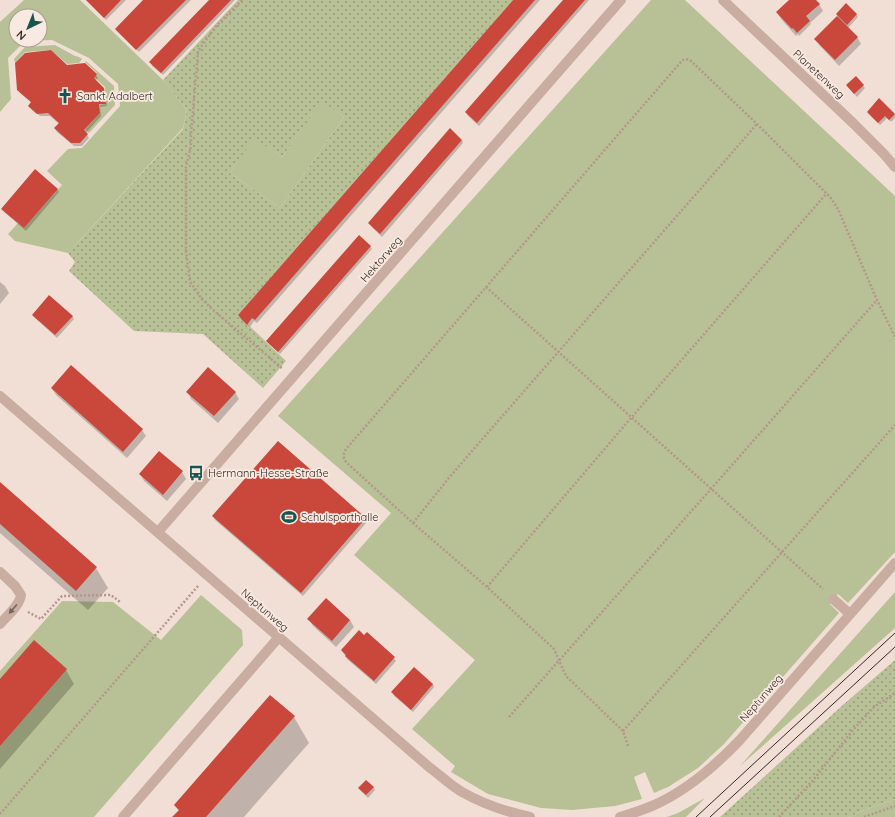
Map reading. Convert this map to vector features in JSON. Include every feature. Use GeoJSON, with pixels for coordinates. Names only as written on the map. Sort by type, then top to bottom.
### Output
{"type":"FeatureCollection","features":[{"type":"Feature","properties":{"kind":"street","name":"Hektorweg"},"geometry":{"type":"LineString","coordinates":[[158,532],[621,0]]}},
{"type":"Feature","properties":{"kind":"street","name":"Planetenweg"},"geometry":{"type":"LineString","coordinates":[[723,0],[853,123],[894,165]]}},
{"type":"Feature","properties":{"kind":"street","name":"Neptunweg"},"geometry":{"type":"LineString","coordinates":[[0,396],[429,767],[461,791],[477,799],[510,812],[530,817]]}},
{"type":"Feature","properties":{"kind":"street","name":"Neptunweg"},"geometry":{"type":"LineString","coordinates":[[620,817],[664,800],[699,778],[720,760],[744,735],[895,563]]}},
{"type":"Feature","properties":{"kind":"street"},"geometry":{"type":"LineString","coordinates":[[0,572],[20,591],[21,595],[19,602],[0,624]]}},
{"type":"Feature","properties":{"kind":"street"},"geometry":{"type":"LineString","coordinates":[[834,599],[850,614]]}},
{"type":"Feature","properties":{"kind":"street"},"geometry":{"type":"LineString","coordinates":[[123,817],[279,637]]}},
{"type":"Feature","properties":{"kind":"path"},"geometry":{"type":"LineString","coordinates":[[242,0],[217,25],[198,51],[191,146],[186,167],[186,251],[190,282],[197,290],[201,298],[213,310],[293,378]]}},
{"type":"Feature","properties":{"kind":"path"},"geometry":{"type":"LineString","coordinates":[[628,746],[623,732],[566,676],[554,649],[487,587],[347,464],[344,458],[344,452],[357,435],[682,60],[686,59],[691,61],[827,193],[836,205],[877,300],[895,337]]}},
{"type":"Feature","properties":{"kind":"path"},"geometry":{"type":"LineString","coordinates":[[413,523],[457,468],[757,124]]}},
{"type":"Feature","properties":{"kind":"path"},"geometry":{"type":"LineString","coordinates":[[487,587],[631,418],[827,193]]}},
{"type":"Feature","properties":{"kind":"path"},"geometry":{"type":"LineString","coordinates":[[486,287],[834,599]]}},
{"type":"Feature","properties":{"kind":"path"},"geometry":{"type":"LineString","coordinates":[[509,717],[877,300]]}},
{"type":"Feature","properties":{"kind":"path"},"geometry":{"type":"LineString","coordinates":[[623,732],[895,425]]}},
{"type":"Feature","properties":{"kind":"path"},"geometry":{"type":"LineString","coordinates":[[0,814],[207,576]]}},
{"type":"Feature","properties":{"kind":"path"},"geometry":{"type":"LineString","coordinates":[[25,610],[41,619],[62,596],[111,595],[120,602]]}},
{"type":"Feature","properties":{"kind":"path"},"geometry":{"type":"LineString","coordinates":[[779,817],[814,779],[853,730],[874,708],[895,692]]}},
{"type":"Feature","properties":{"kind":"path"},"geometry":{"type":"LineString","coordinates":[[864,817],[895,806]]}},
{"type":"Feature","properties":{"kind":"green space"},"geometry":{"type":"Polygon","coordinates":[[[24,0],[80,0],[163,80],[187,110],[183,128],[68,253],[15,241],[8,234],[18,223],[24,228],[62,185],[47,171],[68,149],[82,148],[120,106],[118,84],[89,58],[52,40],[48,40],[48,8],[15,8],[24,0]]]}},
{"type":"Feature","properties":{"kind":"green space"},"geometry":{"type":"Polygon","coordinates":[[[238,0],[513,0],[238,315],[286,361],[263,388],[203,334],[134,331],[69,271],[75,262],[68,253],[183,129],[187,110],[163,80],[238,0]],[[322,101],[282,157],[254,138],[230,173],[280,208],[344,117],[322,101]]]}},
{"type":"Feature","properties":{"kind":"green space"},"geometry":{"type":"Polygon","coordinates":[[[651,0],[685,0],[895,196],[895,552],[848,603],[838,594],[830,604],[839,613],[724,744],[698,768],[668,787],[654,793],[645,772],[634,777],[642,799],[615,806],[572,810],[541,808],[488,794],[451,772],[455,766],[412,729],[475,660],[354,555],[391,513],[278,416],[651,0]]]}},
{"type":"Feature","properties":{"kind":"green space"},"geometry":{"type":"Polygon","coordinates":[[[8,15],[8,48],[18,48],[8,58],[11,99],[0,112],[0,22],[8,15]]]}},
{"type":"Feature","properties":{"kind":"green space"},"geometry":{"type":"Polygon","coordinates":[[[48,45],[55,45],[82,59],[79,63],[67,64],[51,50],[25,52],[15,63],[14,59],[24,48],[48,48],[48,45]]]}},
{"type":"Feature","properties":{"kind":"green space"},"geometry":{"type":"Polygon","coordinates":[[[86,61],[114,86],[115,105],[89,133],[85,130],[100,113],[100,105],[106,104],[105,87],[94,77],[97,73],[85,62],[86,61]]]}},
{"type":"Feature","properties":{"kind":"green space"},"geometry":{"type":"Polygon","coordinates":[[[322,100],[344,117],[280,208],[230,173],[254,137],[282,157],[322,100]]]}},
{"type":"Feature","properties":{"kind":"green space"},"geometry":{"type":"Polygon","coordinates":[[[895,592],[895,628],[740,766],[895,592]]]}},
{"type":"Feature","properties":{"kind":"green space"},"geometry":{"type":"Polygon","coordinates":[[[201,595],[242,630],[243,645],[94,817],[0,817],[0,671],[62,601],[113,602],[161,640],[201,595]]]}},
{"type":"Feature","properties":{"kind":"green space"},"geometry":{"type":"Polygon","coordinates":[[[895,660],[895,799],[849,817],[720,817],[844,704],[895,660]]]}},
{"type":"Feature","properties":{"kind":"green space"},"geometry":{"type":"Polygon","coordinates":[[[705,798],[686,817],[667,817],[678,813],[705,798]]]}},
{"type":"Feature","properties":{"kind":"green space"},"geometry":{"type":"Polygon","coordinates":[[[895,799],[895,817],[849,817],[867,809],[895,799]]]}},
{"type":"Feature","properties":{"kind":"building"},"geometry":{"type":"Polygon","coordinates":[[[86,0],[121,0],[104,18],[86,0]]]}},
{"type":"Feature","properties":{"kind":"building"},"geometry":{"type":"Polygon","coordinates":[[[143,0],[186,0],[136,50],[115,29],[143,0]]]}},
{"type":"Feature","properties":{"kind":"building"},"geometry":{"type":"Polygon","coordinates":[[[209,0],[231,0],[161,73],[149,62],[209,0]]]}},
{"type":"Feature","properties":{"kind":"building"},"geometry":{"type":"Polygon","coordinates":[[[513,0],[535,0],[255,320],[252,318],[247,325],[238,315],[513,0]]]}},
{"type":"Feature","properties":{"kind":"building"},"geometry":{"type":"Polygon","coordinates":[[[563,0],[585,0],[477,123],[465,112],[563,0]]]}},
{"type":"Feature","properties":{"kind":"building"},"geometry":{"type":"Polygon","coordinates":[[[789,0],[816,0],[820,4],[806,16],[810,21],[797,33],[776,12],[789,0]]]}},
{"type":"Feature","properties":{"kind":"building"},"geometry":{"type":"Polygon","coordinates":[[[846,3],[857,14],[847,25],[836,14],[846,3]]]}},
{"type":"Feature","properties":{"kind":"building"},"geometry":{"type":"Polygon","coordinates":[[[837,16],[858,37],[835,60],[814,39],[837,16]]]}},
{"type":"Feature","properties":{"kind":"building","name":"Sankt Adalbert"},"geometry":{"type":"Polygon","coordinates":[[[51,50],[67,65],[85,63],[97,74],[94,78],[104,88],[106,104],[99,104],[100,113],[84,130],[88,134],[80,143],[71,143],[54,128],[59,123],[48,113],[37,114],[28,106],[31,102],[17,90],[15,63],[25,53],[51,50]]]}},
{"type":"Feature","properties":{"kind":"building"},"geometry":{"type":"Polygon","coordinates":[[[856,76],[864,85],[854,94],[846,85],[856,76]]]}},
{"type":"Feature","properties":{"kind":"building"},"geometry":{"type":"Polygon","coordinates":[[[879,98],[895,114],[889,120],[885,116],[878,123],[867,112],[879,98]]]}},
{"type":"Feature","properties":{"kind":"building"},"geometry":{"type":"Polygon","coordinates":[[[450,128],[462,140],[380,234],[368,223],[450,128]]]}},
{"type":"Feature","properties":{"kind":"building"},"geometry":{"type":"Polygon","coordinates":[[[35,169],[58,189],[24,228],[1,209],[35,169]]]}},
{"type":"Feature","properties":{"kind":"building"},"geometry":{"type":"Polygon","coordinates":[[[359,235],[371,246],[278,352],[266,341],[359,235]]]}},
{"type":"Feature","properties":{"kind":"building"},"geometry":{"type":"Polygon","coordinates":[[[49,295],[73,316],[55,335],[32,315],[49,295]]]}},
{"type":"Feature","properties":{"kind":"building"},"geometry":{"type":"Polygon","coordinates":[[[71,365],[143,429],[123,452],[51,388],[71,365]]]}},
{"type":"Feature","properties":{"kind":"building"},"geometry":{"type":"Polygon","coordinates":[[[208,367],[236,392],[214,416],[186,392],[208,367]]]}},
{"type":"Feature","properties":{"kind":"building","name":"Schulsporthalle"},"geometry":{"type":"Polygon","coordinates":[[[278,441],[366,518],[301,593],[212,516],[278,441]]]}},
{"type":"Feature","properties":{"kind":"building"},"geometry":{"type":"Polygon","coordinates":[[[159,451],[183,471],[163,495],[139,474],[159,451]]]}},
{"type":"Feature","properties":{"kind":"building"},"geometry":{"type":"Polygon","coordinates":[[[0,482],[97,567],[76,591],[0,524],[0,482]]]}},
{"type":"Feature","properties":{"kind":"building"},"geometry":{"type":"Polygon","coordinates":[[[326,598],[350,620],[332,641],[307,619],[326,598]]]}},
{"type":"Feature","properties":{"kind":"building"},"geometry":{"type":"Polygon","coordinates":[[[359,630],[364,635],[367,632],[395,657],[374,681],[345,656],[346,655],[341,650],[359,630]]]}},
{"type":"Feature","properties":{"kind":"building"},"geometry":{"type":"Polygon","coordinates":[[[34,640],[67,669],[0,746],[0,679],[34,640]]]}},
{"type":"Feature","properties":{"kind":"building"},"geometry":{"type":"Polygon","coordinates":[[[414,667],[433,684],[411,710],[391,692],[414,667]]]}},
{"type":"Feature","properties":{"kind":"building"},"geometry":{"type":"Polygon","coordinates":[[[270,695],[295,716],[206,817],[172,817],[179,810],[174,805],[270,695]]]}},
{"type":"Feature","properties":{"kind":"building"},"geometry":{"type":"Polygon","coordinates":[[[366,780],[374,787],[366,795],[358,788],[366,780]]]}},
{"type":"Feature","properties":{"kind":"tram line"},"geometry":{"type":"LineString","coordinates":[[696,817],[895,633]]}},
{"type":"Feature","properties":{"kind":"tram line"},"geometry":{"type":"LineString","coordinates":[[710,817],[895,647]]}},
{"type":"Feature","properties":{"kind":"place","name":"Sankt Adalbert"},"geometry":{"type":"Point","coordinates":[65,96]}},
{"type":"Feature","properties":{"kind":"place","name":"Hermann-Hesse-Straße"},"geometry":{"type":"Point","coordinates":[196,473]}},
{"type":"Feature","properties":{"kind":"place","name":"Schulsporthalle"},"geometry":{"type":"Point","coordinates":[289,517]}}]}
